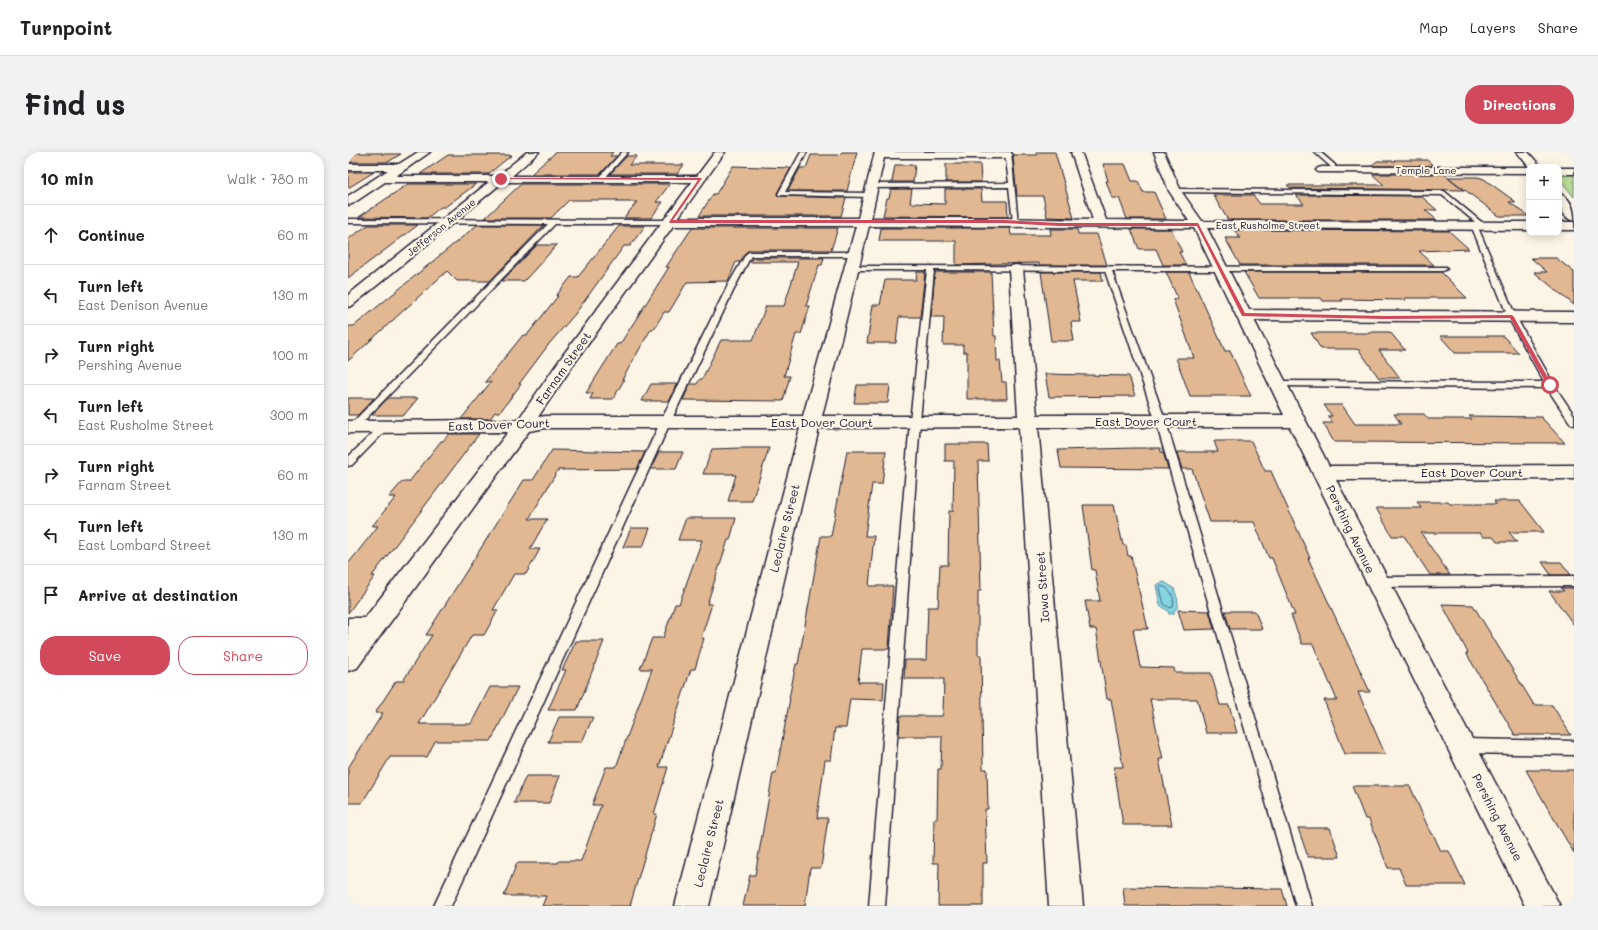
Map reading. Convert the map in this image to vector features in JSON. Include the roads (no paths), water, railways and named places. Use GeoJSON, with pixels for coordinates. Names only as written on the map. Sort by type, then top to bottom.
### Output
{"type":"FeatureCollection","features":[{"type":"Feature","properties":{"kind":"main road"},"geometry":{"type":"LineString","coordinates":[[348,202],[425,152]]}},
{"type":"Feature","properties":{"kind":"main road","name":"Jefferson Avenue"},"geometry":{"type":"LineString","coordinates":[[348,302],[534,152]]}},
{"type":"Feature","properties":{"kind":"main road","name":"Farnam Street"},"geometry":{"type":"LineString","coordinates":[[348,660],[359,628],[523,426],[569,359],[720,152]]}},
{"type":"Feature","properties":{"kind":"main road"},"geometry":{"type":"LineString","coordinates":[[1076,152],[1101,224]]}},
{"type":"Feature","properties":{"kind":"main road","name":"Pershing Avenue"},"geometry":{"type":"LineString","coordinates":[[1159,152],[1175,191],[1198,224],[1377,582],[1543,906]]}},
{"type":"Feature","properties":{"kind":"main road"},"geometry":{"type":"LineString","coordinates":[[1522,152],[1532,164]]}},
{"type":"Feature","properties":{"kind":"main road"},"geometry":{"type":"LineString","coordinates":[[880,154],[1008,154]]}},
{"type":"Feature","properties":{"kind":"main road","name":"Leclaire Street"},"geometry":{"type":"LineString","coordinates":[[692,906],[810,422],[852,261],[864,221],[870,190],[880,154]]}},
{"type":"Feature","properties":{"kind":"main road"},"geometry":{"type":"LineString","coordinates":[[348,167],[398,169]]}},
{"type":"Feature","properties":{"kind":"main road"},"geometry":{"type":"LineString","coordinates":[[348,172],[398,169]]}},
{"type":"Feature","properties":{"kind":"main road","name":"Temple Lane"},"geometry":{"type":"LineString","coordinates":[[1322,170],[1526,170]]}},
{"type":"Feature","properties":{"kind":"main road"},"geometry":{"type":"LineString","coordinates":[[1562,171],[1574,171]]}},
{"type":"Feature","properties":{"kind":"main road"},"geometry":{"type":"LineString","coordinates":[[383,179],[701,179]]}},
{"type":"Feature","properties":{"kind":"main road"},"geometry":{"type":"LineString","coordinates":[[1561,200],[1574,217]]}},
{"type":"Feature","properties":{"kind":"main road","name":"East Rusholme Street"},"geometry":{"type":"LineString","coordinates":[[670,222],[864,221],[1101,224],[1526,226]]}},
{"type":"Feature","properties":{"kind":"main road"},"geometry":{"type":"LineString","coordinates":[[1562,226],[1574,226]]}},
{"type":"Feature","properties":{"kind":"main road","name":"Iowa Street"},"geometry":{"type":"LineString","coordinates":[[1016,269],[1066,906]]}},
{"type":"Feature","properties":{"kind":"main road"},"geometry":{"type":"LineString","coordinates":[[1244,315],[1574,317]]}},
{"type":"Feature","properties":{"kind":"main road","name":"East Dover Court"},"geometry":{"type":"LineString","coordinates":[[351,427],[523,426],[546,422],[1297,421]]}},
{"type":"Feature","properties":{"kind":"main road","name":"East Dover Court"},"geometry":{"type":"LineString","coordinates":[[1323,473],[1574,472]]}},
{"type":"Feature","properties":{"kind":"lane"},"geometry":{"type":"LineString","coordinates":[[601,179],[625,152]]}},
{"type":"Feature","properties":{"kind":"lane"},"geometry":{"type":"LineString","coordinates":[[804,152],[781,194],[1010,185]]}},
{"type":"Feature","properties":{"kind":"lane"},"geometry":{"type":"LineString","coordinates":[[1317,152],[1333,166]]}},
{"type":"Feature","properties":{"kind":"lane"},"geometry":{"type":"LineString","coordinates":[[1008,154],[1010,185],[1016,222]]}},
{"type":"Feature","properties":{"kind":"lane"},"geometry":{"type":"LineString","coordinates":[[1175,191],[1444,193],[1478,225],[1512,317],[1550,385],[1574,422]]}},
{"type":"Feature","properties":{"kind":"lane"},"geometry":{"type":"LineString","coordinates":[[348,221],[670,222]]}},
{"type":"Feature","properties":{"kind":"lane"},"geometry":{"type":"LineString","coordinates":[[351,427],[554,221]]}},
{"type":"Feature","properties":{"kind":"lane"},"geometry":{"type":"LineString","coordinates":[[442,906],[665,423],[732,285],[749,254],[852,261],[930,269],[1443,269]]}},
{"type":"Feature","properties":{"kind":"lane"},"geometry":{"type":"LineString","coordinates":[[877,906],[915,421],[930,269]]}},
{"type":"Feature","properties":{"kind":"lane"},"geometry":{"type":"LineString","coordinates":[[1108,269],[1161,422],[1304,906]]}},
{"type":"Feature","properties":{"kind":"lane"},"geometry":{"type":"LineString","coordinates":[[1278,384],[1550,385]]}},
{"type":"Feature","properties":{"kind":"lane"},"geometry":{"type":"LineString","coordinates":[[348,463],[383,428]]}},
{"type":"Feature","properties":{"kind":"lane"},"geometry":{"type":"LineString","coordinates":[[1377,582],[1574,581]]}},
{"type":"Feature","properties":{"kind":"lane"},"geometry":{"type":"LineString","coordinates":[[1462,746],[1574,748]]}},
{"type":"Feature","properties":{"kind":"water"},"geometry":{"type":"Polygon","coordinates":[[[1164,582],[1174,588],[1177,597],[1178,606],[1174,611],[1174,614],[1169,614],[1168,611],[1160,605],[1156,585],[1164,582]]]}}]}
